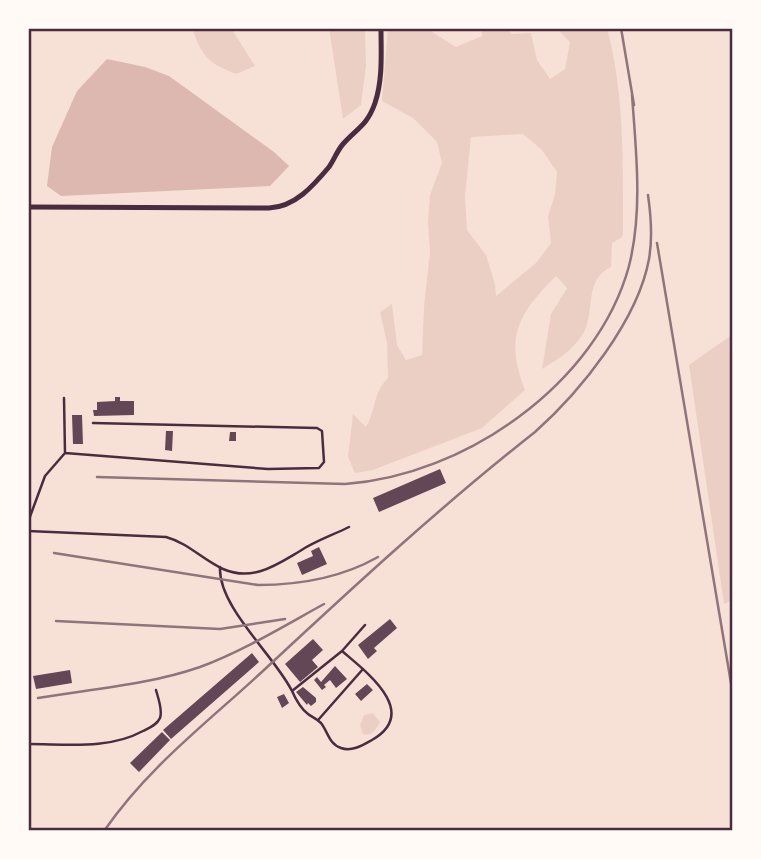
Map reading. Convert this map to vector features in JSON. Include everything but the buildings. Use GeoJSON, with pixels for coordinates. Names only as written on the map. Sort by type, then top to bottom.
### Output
{"type":"FeatureCollection","features":[{"type":"Feature","properties":{"kind":"street"},"geometry":{"type":"LineString","coordinates":[[28,207],[269,208],[290,204],[329,167],[343,145],[364,125],[372,110],[381,75],[381,28]]}},
{"type":"Feature","properties":{"kind":"lane"},"geometry":{"type":"LineString","coordinates":[[28,522],[45,476],[65,453],[64,398]]}},
{"type":"Feature","properties":{"kind":"lane"},"geometry":{"type":"LineString","coordinates":[[65,453],[274,469],[319,468],[324,462],[322,430],[317,428],[93,423]]}},
{"type":"Feature","properties":{"kind":"lane"},"geometry":{"type":"LineString","coordinates":[[28,531],[166,537],[184,544],[219,568],[238,573],[264,571],[349,527]]}},
{"type":"Feature","properties":{"kind":"lane"},"geometry":{"type":"LineString","coordinates":[[219,568],[219,581],[225,592],[246,626],[283,673],[303,710],[318,720],[332,742],[345,749],[362,745],[382,732],[390,716],[390,703],[379,685],[342,651]]}},
{"type":"Feature","properties":{"kind":"lane"},"geometry":{"type":"LineString","coordinates":[[292,691],[342,651],[365,625]]}},
{"type":"Feature","properties":{"kind":"lane"},"geometry":{"type":"LineString","coordinates":[[318,720],[363,669]]}},
{"type":"Feature","properties":{"kind":"lane"},"geometry":{"type":"LineString","coordinates":[[28,744],[110,743],[128,739],[151,727],[159,718],[161,711],[156,690]]}},
{"type":"Feature","properties":{"kind":"shaded area"},"geometry":{"type":"Polygon","coordinates":[[[192,28],[231,28],[255,66],[236,74],[218,66],[203,53],[192,28]]]}},
{"type":"Feature","properties":{"kind":"shaded area"},"geometry":{"type":"Polygon","coordinates":[[[329,28],[365,28],[366,66],[361,105],[343,119],[329,28]]]}},
{"type":"Feature","properties":{"kind":"shaded area"},"geometry":{"type":"Polygon","coordinates":[[[388,28],[426,28],[456,47],[482,36],[482,28],[507,28],[512,34],[531,33],[537,60],[550,79],[565,69],[570,42],[556,28],[607,28],[620,105],[623,235],[612,243],[611,267],[603,272],[593,287],[584,332],[571,349],[542,369],[551,314],[567,288],[556,276],[524,314],[516,340],[516,355],[525,390],[482,428],[373,470],[355,473],[348,457],[353,414],[366,427],[379,390],[388,378],[387,343],[380,312],[392,304],[397,345],[406,360],[422,355],[430,252],[430,195],[442,163],[437,142],[413,118],[382,101],[388,28]],[[523,134],[471,137],[465,196],[467,230],[486,255],[496,296],[536,263],[551,243],[548,216],[555,194],[557,172],[542,150],[523,134]]]}},
{"type":"Feature","properties":{"kind":"shaded area"},"geometry":{"type":"Polygon","coordinates":[[[107,59],[145,67],[169,76],[274,152],[289,166],[270,186],[61,196],[47,186],[52,147],[77,91],[107,59]]]}},
{"type":"Feature","properties":{"kind":"shaded area"},"geometry":{"type":"Polygon","coordinates":[[[733,334],[733,600],[724,604],[689,365],[733,334]]]}},
{"type":"Feature","properties":{"kind":"shaded area"},"geometry":{"type":"Polygon","coordinates":[[[373,713],[380,722],[371,733],[363,734],[360,725],[364,715],[373,713]]]}},
{"type":"Feature","properties":{"kind":"railway"},"geometry":{"type":"LineString","coordinates":[[621,28],[634,105]]}},
{"type":"Feature","properties":{"kind":"railway"},"geometry":{"type":"LineString","coordinates":[[97,477],[345,484],[390,477],[435,463],[479,443],[520,416],[556,385],[588,349],[612,309],[629,266],[637,202],[632,95]]}},
{"type":"Feature","properties":{"kind":"railway"},"geometry":{"type":"LineString","coordinates":[[104,831],[159,765],[397,548],[535,432],[571,396],[620,330],[643,282],[651,243],[648,195]]}},
{"type":"Feature","properties":{"kind":"railway"},"geometry":{"type":"LineString","coordinates":[[657,243],[733,695]]}},
{"type":"Feature","properties":{"kind":"railway"},"geometry":{"type":"LineString","coordinates":[[54,553],[258,585],[320,579],[350,570],[378,557]]}},
{"type":"Feature","properties":{"kind":"railway"},"geometry":{"type":"LineString","coordinates":[[38,698],[140,682],[200,667],[248,646],[324,604]]}},
{"type":"Feature","properties":{"kind":"railway"},"geometry":{"type":"LineString","coordinates":[[56,621],[220,629],[285,619]]}}]}
